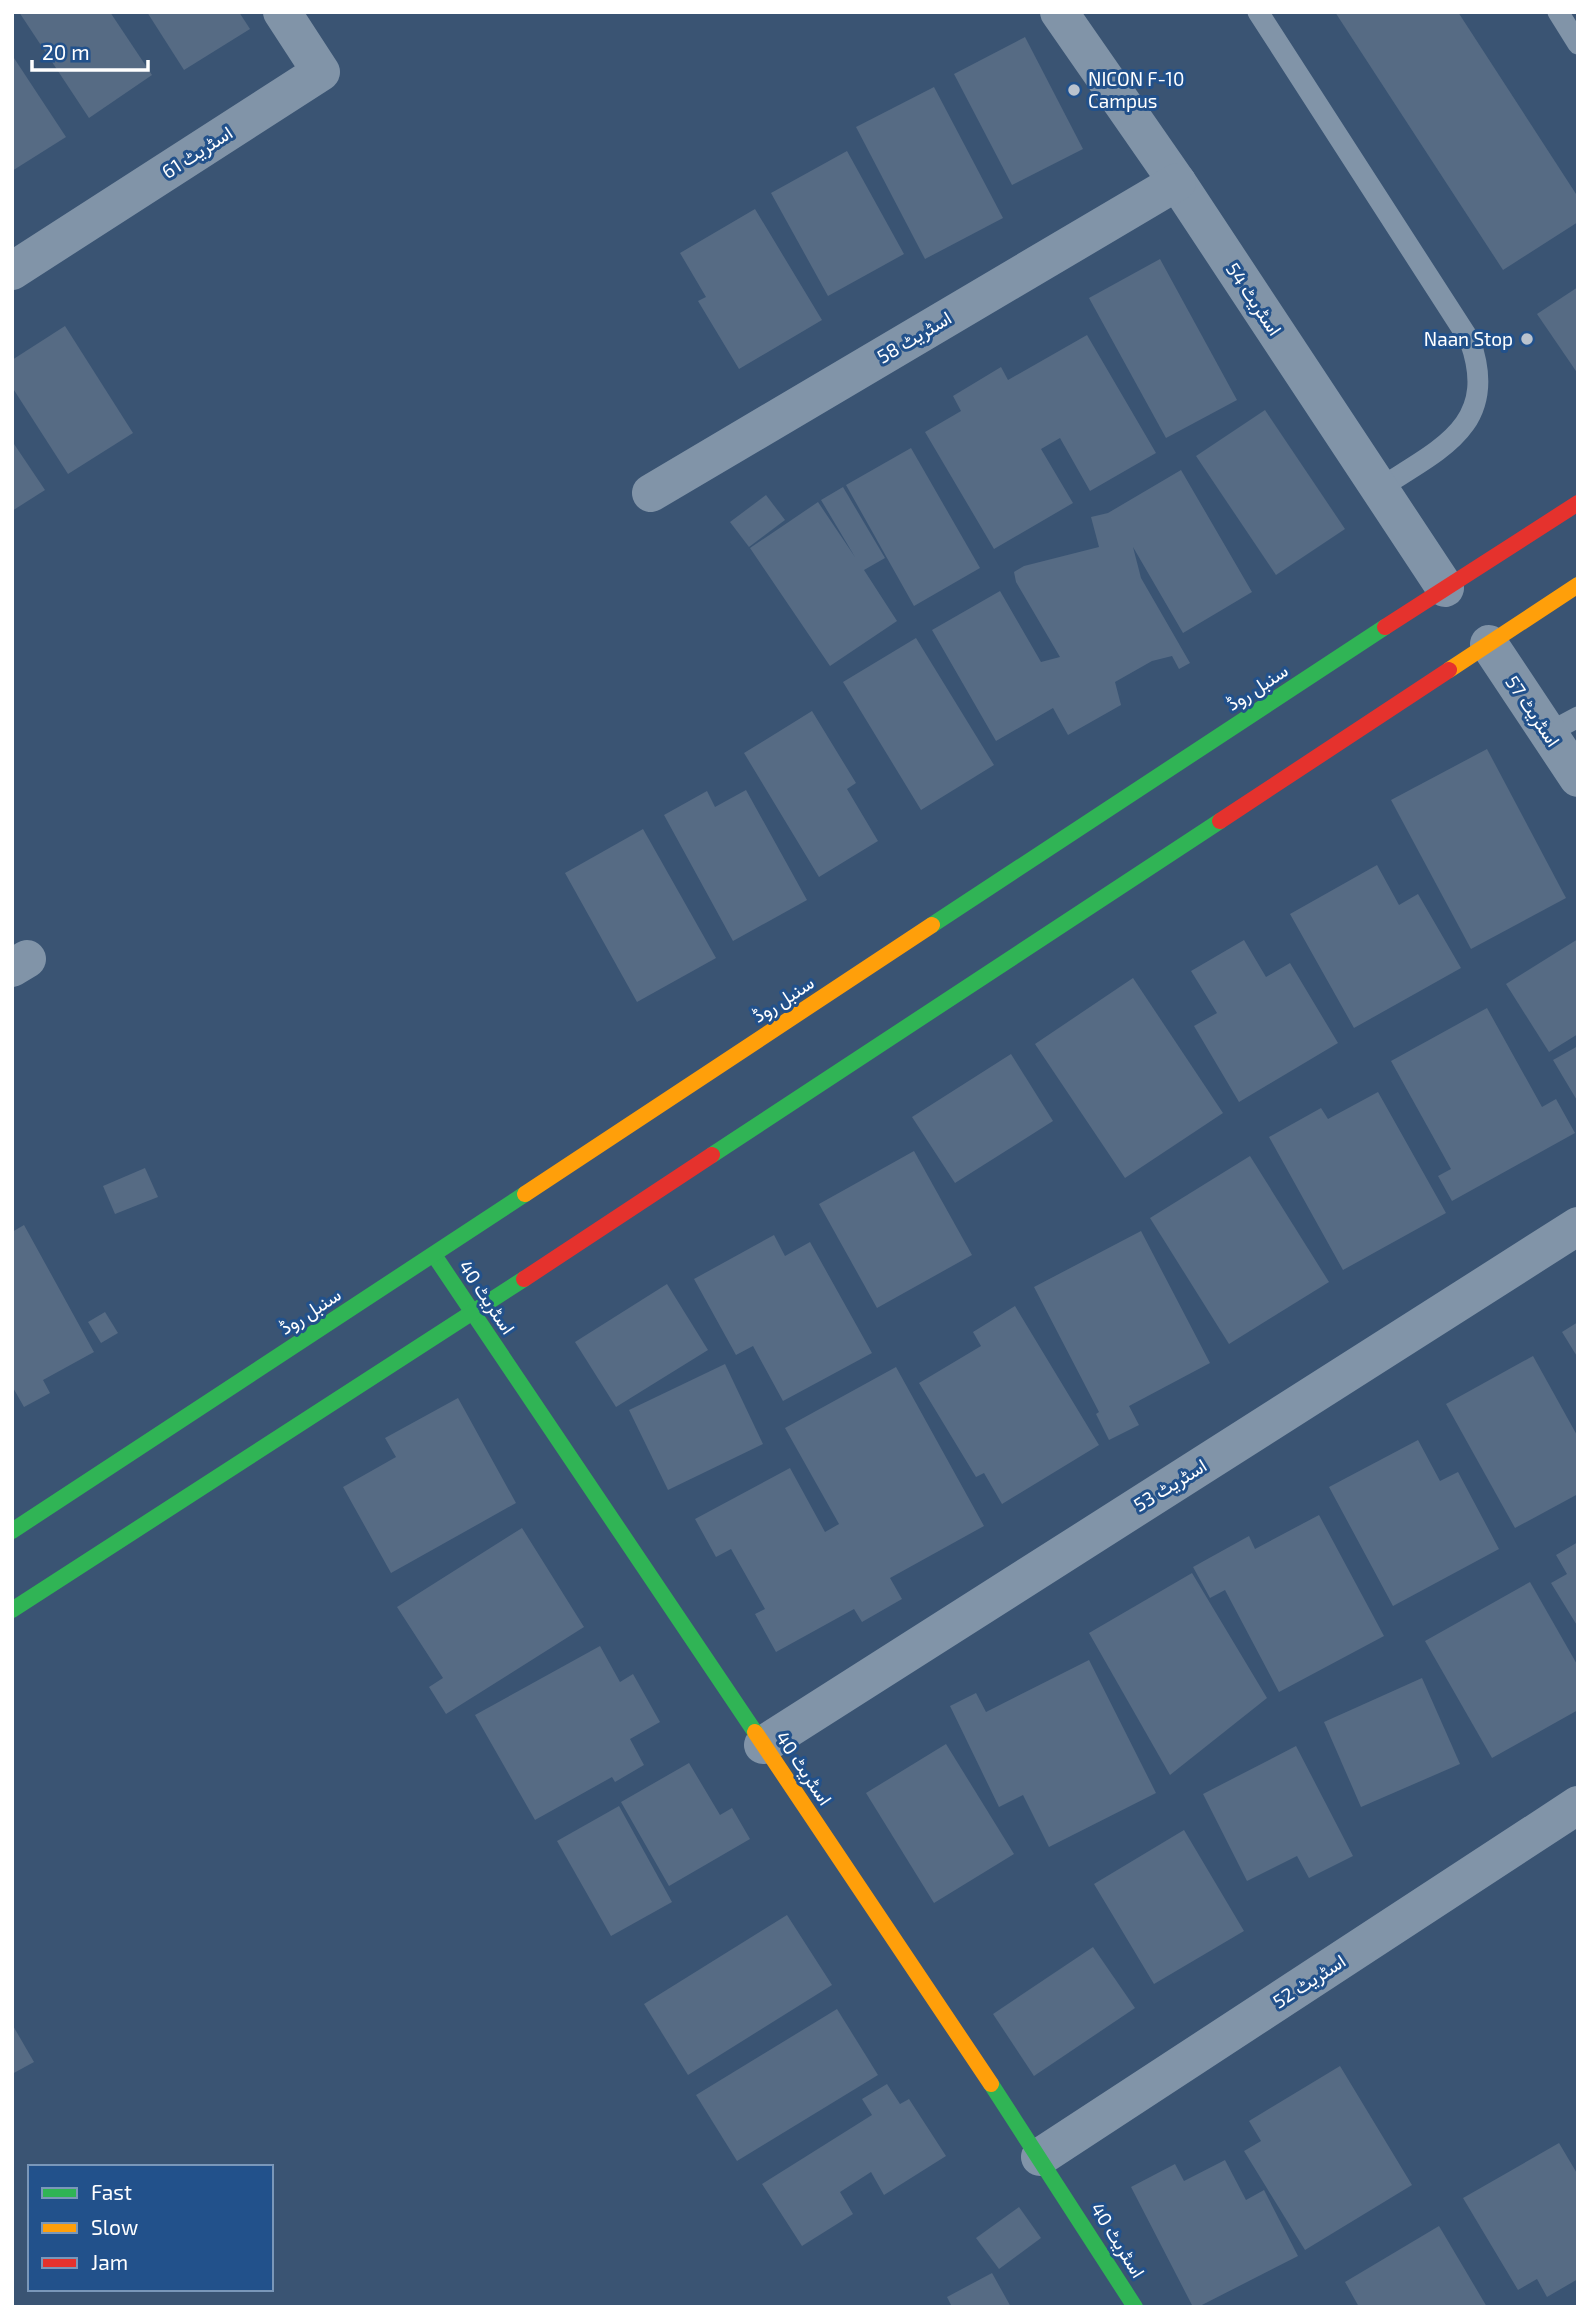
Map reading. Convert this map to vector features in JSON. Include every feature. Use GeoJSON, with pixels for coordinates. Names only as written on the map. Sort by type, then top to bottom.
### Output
{"type":"FeatureCollection","features":[{"type":"Feature","properties":{"kind":"street","name":"اسٹریٹ 61"},"geometry":{"type":"LineString","coordinates":[[12,271],[321,72],[282,12]]}},
{"type":"Feature","properties":{"kind":"street","name":"اسٹریٹ 54"},"geometry":{"type":"LineString","coordinates":[[1059,12],[1177,182],[1445,588]]}},
{"type":"Feature","properties":{"kind":"street","name":"اسٹریٹ 58"},"geometry":{"type":"LineString","coordinates":[[651,493],[1177,182]]}},
{"type":"Feature","properties":{"kind":"street","name":"سنبل روڈ"},"geometry":{"type":"LineString","coordinates":[[12,1531],[1578,503]]}},
{"type":"Feature","properties":{"kind":"street"},"geometry":{"type":"LineString","coordinates":[[12,1610],[473,1313],[1578,586]]}},
{"type":"Feature","properties":{"kind":"street","name":"اسٹریٹ 57"},"geometry":{"type":"LineString","coordinates":[[1489,644],[1563,725],[1578,778]]}},
{"type":"Feature","properties":{"kind":"street","name":"اسٹریٹ 53"},"geometry":{"type":"LineString","coordinates":[[763,1745],[1578,1226]]}},
{"type":"Feature","properties":{"kind":"street","name":"اسٹریٹ 40"},"geometry":{"type":"LineString","coordinates":[[434,1255],[1040,2157],[1135,2307]]}},
{"type":"Feature","properties":{"kind":"street","name":"اسٹریٹ 52"},"geometry":{"type":"LineString","coordinates":[[1040,2157],[1578,1805]]}},
{"type":"Feature","properties":{"kind":"lane"},"geometry":{"type":"LineString","coordinates":[[1258,12],[1470,341],[1477,361],[1479,380],[1476,398],[1470,416],[1460,431],[1450,442],[1380,488]]}},
{"type":"Feature","properties":{"kind":"lane"},"geometry":{"type":"LineString","coordinates":[[1558,12],[1578,44]]}},
{"type":"Feature","properties":{"kind":"building"},"geometry":{"type":"Polygon","coordinates":[[[19,12],[110,12],[152,75],[89,118],[19,12]]]}},
{"type":"Feature","properties":{"kind":"building"},"geometry":{"type":"Polygon","coordinates":[[[147,12],[239,12],[250,29],[184,70],[147,12]]]}},
{"type":"Feature","properties":{"kind":"building"},"geometry":{"type":"Polygon","coordinates":[[[1335,12],[1458,12],[1578,197],[1578,222],[1503,270],[1335,12]]]}},
{"type":"Feature","properties":{"kind":"building"},"geometry":{"type":"Polygon","coordinates":[[[1025,37],[1083,149],[1012,185],[954,74],[1025,37]]]}},
{"type":"Feature","properties":{"kind":"building"},"geometry":{"type":"Polygon","coordinates":[[[12,55],[66,137],[12,171],[12,55]]]}},
{"type":"Feature","properties":{"kind":"building"},"geometry":{"type":"Polygon","coordinates":[[[934,87],[1003,218],[925,259],[856,127],[934,87]]]}},
{"type":"Feature","properties":{"kind":"building"},"geometry":{"type":"Polygon","coordinates":[[[847,151],[904,254],[828,296],[771,193],[847,151]]]}},
{"type":"Feature","properties":{"kind":"building"},"geometry":{"type":"Polygon","coordinates":[[[755,209],[822,320],[739,369],[698,301],[706,297],[680,253],[755,209]]]}},
{"type":"Feature","properties":{"kind":"building"},"geometry":{"type":"Polygon","coordinates":[[[1160,259],[1237,400],[1166,438],[1089,298],[1160,259]]]}},
{"type":"Feature","properties":{"kind":"building"},"geometry":{"type":"Polygon","coordinates":[[[1578,287],[1578,374],[1537,314],[1578,287]]]}},
{"type":"Feature","properties":{"kind":"building"},"geometry":{"type":"Polygon","coordinates":[[[65,326],[133,433],[68,474],[12,387],[12,360],[65,326]]]}},
{"type":"Feature","properties":{"kind":"building"},"geometry":{"type":"Polygon","coordinates":[[[1087,335],[1156,453],[1090,491],[1060,438],[1041,449],[1073,503],[994,549],[925,432],[961,411],[953,396],[1001,367],[1008,380],[1087,335]]]}},
{"type":"Feature","properties":{"kind":"building"},"geometry":{"type":"Polygon","coordinates":[[[1265,410],[1345,529],[1276,575],[1196,456],[1265,410]]]}},
{"type":"Feature","properties":{"kind":"building"},"geometry":{"type":"Polygon","coordinates":[[[12,441],[45,490],[12,511],[12,441]]]}},
{"type":"Feature","properties":{"kind":"building"},"geometry":{"type":"Polygon","coordinates":[[[911,448],[980,568],[914,606],[846,485],[911,448]]]}},
{"type":"Feature","properties":{"kind":"building"},"geometry":{"type":"Polygon","coordinates":[[[1181,470],[1252,592],[1183,633],[1133,547],[1141,578],[1190,663],[1179,669],[1172,656],[1152,661],[1115,682],[1121,705],[1068,735],[1053,708],[996,741],[932,630],[1000,591],[1041,662],[1060,657],[1016,582],[1014,572],[1024,566],[1099,547],[1091,517],[1108,513],[1181,470]]]}},
{"type":"Feature","properties":{"kind":"building"},"geometry":{"type":"Polygon","coordinates":[[[843,487],[885,558],[864,570],[897,621],[830,666],[750,548],[818,502],[855,557],[821,500],[843,487]]]}},
{"type":"Feature","properties":{"kind":"building"},"geometry":{"type":"Polygon","coordinates":[[[766,495],[785,520],[749,547],[730,522],[766,495]]]}},
{"type":"Feature","properties":{"kind":"building"},"geometry":{"type":"Polygon","coordinates":[[[916,638],[994,765],[921,810],[843,682],[916,638]]]}},
{"type":"Feature","properties":{"kind":"building"},"geometry":{"type":"Polygon","coordinates":[[[812,711],[856,783],[847,789],[878,841],[819,877],[744,753],[812,711]]]}},
{"type":"Feature","properties":{"kind":"building"},"geometry":{"type":"Polygon","coordinates":[[[1487,749],[1566,898],[1471,949],[1391,800],[1487,749]]]}},
{"type":"Feature","properties":{"kind":"building"},"geometry":{"type":"Polygon","coordinates":[[[746,790],[807,900],[733,941],[664,815],[707,791],[715,807],[746,790]]]}},
{"type":"Feature","properties":{"kind":"building"},"geometry":{"type":"Polygon","coordinates":[[[643,829],[716,958],[637,1002],[565,873],[643,829]]]}},
{"type":"Feature","properties":{"kind":"building"},"geometry":{"type":"Polygon","coordinates":[[[1377,865],[1399,905],[1418,894],[1461,968],[1354,1028],[1290,914],[1377,865]]]}},
{"type":"Feature","properties":{"kind":"building"},"geometry":{"type":"Polygon","coordinates":[[[1578,939],[1578,1034],[1549,1052],[1506,984],[1578,939]]]}},
{"type":"Feature","properties":{"kind":"building"},"geometry":{"type":"Polygon","coordinates":[[[1244,940],[1266,977],[1290,963],[1338,1043],[1239,1102],[1194,1026],[1217,1013],[1191,971],[1244,940]]]}},
{"type":"Feature","properties":{"kind":"building"},"geometry":{"type":"Polygon","coordinates":[[[1133,978],[1223,1113],[1125,1178],[1035,1044],[1133,978]]]}},
{"type":"Feature","properties":{"kind":"building"},"geometry":{"type":"Polygon","coordinates":[[[1487,1008],[1542,1107],[1556,1099],[1575,1133],[1452,1201],[1438,1176],[1451,1169],[1391,1061],[1487,1008]]]}},
{"type":"Feature","properties":{"kind":"building"},"geometry":{"type":"Polygon","coordinates":[[[1578,1046],[1578,1102],[1553,1060],[1578,1046]]]}},
{"type":"Feature","properties":{"kind":"building"},"geometry":{"type":"Polygon","coordinates":[[[1011,1054],[1053,1121],[955,1183],[912,1117],[1011,1054]]]}},
{"type":"Feature","properties":{"kind":"building"},"geometry":{"type":"Polygon","coordinates":[[[1378,1092],[1446,1213],[1343,1270],[1269,1137],[1321,1108],[1328,1119],[1378,1092]]]}},
{"type":"Feature","properties":{"kind":"building"},"geometry":{"type":"Polygon","coordinates":[[[914,1151],[972,1255],[877,1308],[819,1204],[914,1151]]]}},
{"type":"Feature","properties":{"kind":"building"},"geometry":{"type":"Polygon","coordinates":[[[1250,1156],[1329,1282],[1229,1344],[1150,1218],[1250,1156]]]}},
{"type":"Feature","properties":{"kind":"building"},"geometry":{"type":"Polygon","coordinates":[[[145,1168],[158,1197],[115,1214],[103,1186],[145,1168]]]}},
{"type":"Feature","properties":{"kind":"building"},"geometry":{"type":"Polygon","coordinates":[[[24,1225],[94,1352],[43,1380],[50,1393],[24,1407],[12,1386],[12,1232],[24,1225]]]}},
{"type":"Feature","properties":{"kind":"building"},"geometry":{"type":"Polygon","coordinates":[[[1141,1231],[1210,1363],[1129,1406],[1139,1425],[1109,1440],[1096,1414],[1099,1412],[1034,1287],[1141,1231]]]}},
{"type":"Feature","properties":{"kind":"building"},"geometry":{"type":"Polygon","coordinates":[[[774,1235],[785,1256],[810,1242],[872,1353],[783,1401],[753,1346],[736,1355],[694,1279],[774,1235]]]}},
{"type":"Feature","properties":{"kind":"building"},"geometry":{"type":"Polygon","coordinates":[[[667,1284],[708,1350],[616,1407],[575,1342],[667,1284]]]}},
{"type":"Feature","properties":{"kind":"building"},"geometry":{"type":"Polygon","coordinates":[[[1015,1306],[1099,1445],[1002,1504],[984,1473],[976,1477],[919,1383],[981,1346],[973,1332],[1015,1306]]]}},
{"type":"Feature","properties":{"kind":"building"},"geometry":{"type":"Polygon","coordinates":[[[105,1312],[118,1333],[101,1343],[88,1322],[105,1312]]]}},
{"type":"Feature","properties":{"kind":"building"},"geometry":{"type":"Polygon","coordinates":[[[1578,1322],[1578,1358],[1562,1332],[1578,1322]]]}},
{"type":"Feature","properties":{"kind":"building"},"geometry":{"type":"Polygon","coordinates":[[[1533,1356],[1578,1437],[1578,1494],[1515,1528],[1446,1404],[1533,1356]]]}},
{"type":"Feature","properties":{"kind":"building"},"geometry":{"type":"Polygon","coordinates":[[[725,1364],[763,1444],[668,1490],[629,1410],[725,1364]]]}},
{"type":"Feature","properties":{"kind":"building"},"geometry":{"type":"Polygon","coordinates":[[[896,1367],[984,1526],[890,1578],[902,1599],[862,1622],[854,1609],[776,1652],[755,1614],[765,1609],[731,1549],[716,1557],[695,1519],[790,1468],[825,1532],[839,1524],[785,1428],[896,1367]]]}},
{"type":"Feature","properties":{"kind":"building"},"geometry":{"type":"Polygon","coordinates":[[[458,1398],[516,1503],[391,1573],[343,1487],[396,1457],[385,1438],[458,1398]]]}},
{"type":"Feature","properties":{"kind":"building"},"geometry":{"type":"Polygon","coordinates":[[[1418,1440],[1440,1481],[1458,1472],[1499,1549],[1393,1606],[1329,1487],[1418,1440]]]}},
{"type":"Feature","properties":{"kind":"building"},"geometry":{"type":"Polygon","coordinates":[[[1319,1515],[1384,1636],[1279,1692],[1225,1590],[1210,1598],[1193,1567],[1249,1536],[1255,1549],[1319,1515]]]}},
{"type":"Feature","properties":{"kind":"building"},"geometry":{"type":"Polygon","coordinates":[[[522,1528],[584,1627],[446,1714],[429,1687],[443,1678],[397,1607],[522,1528]]]}},
{"type":"Feature","properties":{"kind":"building"},"geometry":{"type":"Polygon","coordinates":[[[1578,1542],[1578,1627],[1551,1583],[1567,1574],[1556,1555],[1578,1542]]]}},
{"type":"Feature","properties":{"kind":"building"},"geometry":{"type":"Polygon","coordinates":[[[1192,1573],[1267,1698],[1170,1775],[1089,1633],[1192,1573]]]}},
{"type":"Feature","properties":{"kind":"building"},"geometry":{"type":"Polygon","coordinates":[[[1530,1582],[1578,1666],[1578,1710],[1492,1758],[1425,1641],[1530,1582]]]}},
{"type":"Feature","properties":{"kind":"building"},"geometry":{"type":"Polygon","coordinates":[[[600,1646],[620,1682],[633,1674],[660,1722],[630,1739],[644,1765],[615,1782],[612,1777],[535,1820],[475,1715],[600,1646]]]}},
{"type":"Feature","properties":{"kind":"building"},"geometry":{"type":"Polygon","coordinates":[[[1089,1660],[1156,1793],[1049,1847],[1023,1795],[999,1807],[950,1706],[976,1693],[986,1712],[1089,1660]]]}},
{"type":"Feature","properties":{"kind":"building"},"geometry":{"type":"Polygon","coordinates":[[[1422,1678],[1460,1764],[1361,1807],[1324,1722],[1422,1678]]]}},
{"type":"Feature","properties":{"kind":"building"},"geometry":{"type":"Polygon","coordinates":[[[946,1744],[1014,1854],[934,1903],[866,1793],[946,1744]]]}},
{"type":"Feature","properties":{"kind":"building"},"geometry":{"type":"Polygon","coordinates":[[[1296,1746],[1353,1856],[1309,1878],[1297,1856],[1247,1881],[1203,1794],[1296,1746]]]}},
{"type":"Feature","properties":{"kind":"building"},"geometry":{"type":"Polygon","coordinates":[[[689,1763],[720,1815],[732,1808],[750,1839],[669,1886],[621,1802],[689,1763]]]}},
{"type":"Feature","properties":{"kind":"building"},"geometry":{"type":"Polygon","coordinates":[[[619,1806],[672,1902],[611,1936],[557,1841],[619,1806]]]}},
{"type":"Feature","properties":{"kind":"building"},"geometry":{"type":"Polygon","coordinates":[[[1184,1830],[1244,1931],[1154,1984],[1094,1884],[1184,1830]]]}},
{"type":"Feature","properties":{"kind":"building"},"geometry":{"type":"Polygon","coordinates":[[[787,1915],[832,1985],[688,2075],[644,2004],[787,1915]]]}},
{"type":"Feature","properties":{"kind":"building"},"geometry":{"type":"Polygon","coordinates":[[[1093,1947],[1135,2008],[1034,2076],[993,2014],[1093,1947]]]}},
{"type":"Feature","properties":{"kind":"building"},"geometry":{"type":"Polygon","coordinates":[[[837,2009],[878,2075],[737,2161],[696,2095],[837,2009]]]}},
{"type":"Feature","properties":{"kind":"building"},"geometry":{"type":"Polygon","coordinates":[[[12,2024],[34,2062],[12,2074],[12,2024]]]}},
{"type":"Feature","properties":{"kind":"building"},"geometry":{"type":"Polygon","coordinates":[[[1340,2066],[1412,2185],[1305,2250],[1244,2151],[1261,2141],[1249,2121],[1340,2066]]]}},
{"type":"Feature","properties":{"kind":"building"},"geometry":{"type":"Polygon","coordinates":[[[887,2084],[900,2104],[909,2099],[946,2156],[884,2195],[871,2172],[840,2192],[853,2214],[802,2246],[762,2184],[872,2115],[862,2099],[887,2084]]]}},
{"type":"Feature","properties":{"kind":"building"},"geometry":{"type":"Polygon","coordinates":[[[1559,2143],[1578,2175],[1578,2279],[1547,2297],[1537,2279],[1518,2290],[1463,2198],[1559,2143]]]}},
{"type":"Feature","properties":{"kind":"building"},"geometry":{"type":"Polygon","coordinates":[[[1225,2160],[1246,2200],[1264,2190],[1298,2256],[1198,2307],[1193,2307],[1131,2187],[1175,2164],[1184,2181],[1225,2160]]]}},
{"type":"Feature","properties":{"kind":"building"},"geometry":{"type":"Polygon","coordinates":[[[1019,2207],[1041,2238],[999,2269],[976,2238],[1019,2207]]]}},
{"type":"Feature","properties":{"kind":"building"},"geometry":{"type":"Polygon","coordinates":[[[1439,2226],[1487,2307],[1359,2307],[1345,2282],[1439,2226]]]}},
{"type":"Feature","properties":{"kind":"building"},"geometry":{"type":"Polygon","coordinates":[[[992,2273],[1011,2307],[952,2307],[947,2297],[992,2273]]]}},
{"type":"Feature","properties":{"kind":"traffic: fast"},"geometry":{"type":"LineString","coordinates":[[932,925],[1385,627]]}},
{"type":"Feature","properties":{"kind":"traffic: fast"},"geometry":{"type":"LineString","coordinates":[[712,1155],[1220,821]]}},
{"type":"Feature","properties":{"kind":"traffic: fast"},"geometry":{"type":"LineString","coordinates":[[12,1531],[525,1194]]}},
{"type":"Feature","properties":{"kind":"traffic: fast"},"geometry":{"type":"LineString","coordinates":[[434,1255],[755,1732]]}},
{"type":"Feature","properties":{"kind":"traffic: fast"},"geometry":{"type":"LineString","coordinates":[[12,1610],[524,1279]]}},
{"type":"Feature","properties":{"kind":"traffic: fast"},"geometry":{"type":"LineString","coordinates":[[991,2084],[1135,2307]]}},
{"type":"Feature","properties":{"kind":"traffic: slow"},"geometry":{"type":"LineString","coordinates":[[1449,670],[1578,585]]}},
{"type":"Feature","properties":{"kind":"traffic: slow"},"geometry":{"type":"LineString","coordinates":[[525,1194],[932,925]]}},
{"type":"Feature","properties":{"kind":"traffic: slow"},"geometry":{"type":"LineString","coordinates":[[755,1732],[991,2084]]}},
{"type":"Feature","properties":{"kind":"traffic: jam"},"geometry":{"type":"LineString","coordinates":[[1385,627],[1578,503]]}},
{"type":"Feature","properties":{"kind":"traffic: jam"},"geometry":{"type":"LineString","coordinates":[[1220,821],[1449,670]]}},
{"type":"Feature","properties":{"kind":"traffic: jam"},"geometry":{"type":"LineString","coordinates":[[524,1279],[712,1155]]}},
{"type":"Feature","properties":{"kind":"place","name":"NICON F-10 Campus"},"geometry":{"type":"Point","coordinates":[1074,90]}},
{"type":"Feature","properties":{"kind":"place","name":"Naan Stop"},"geometry":{"type":"Point","coordinates":[1527,339]}}]}
